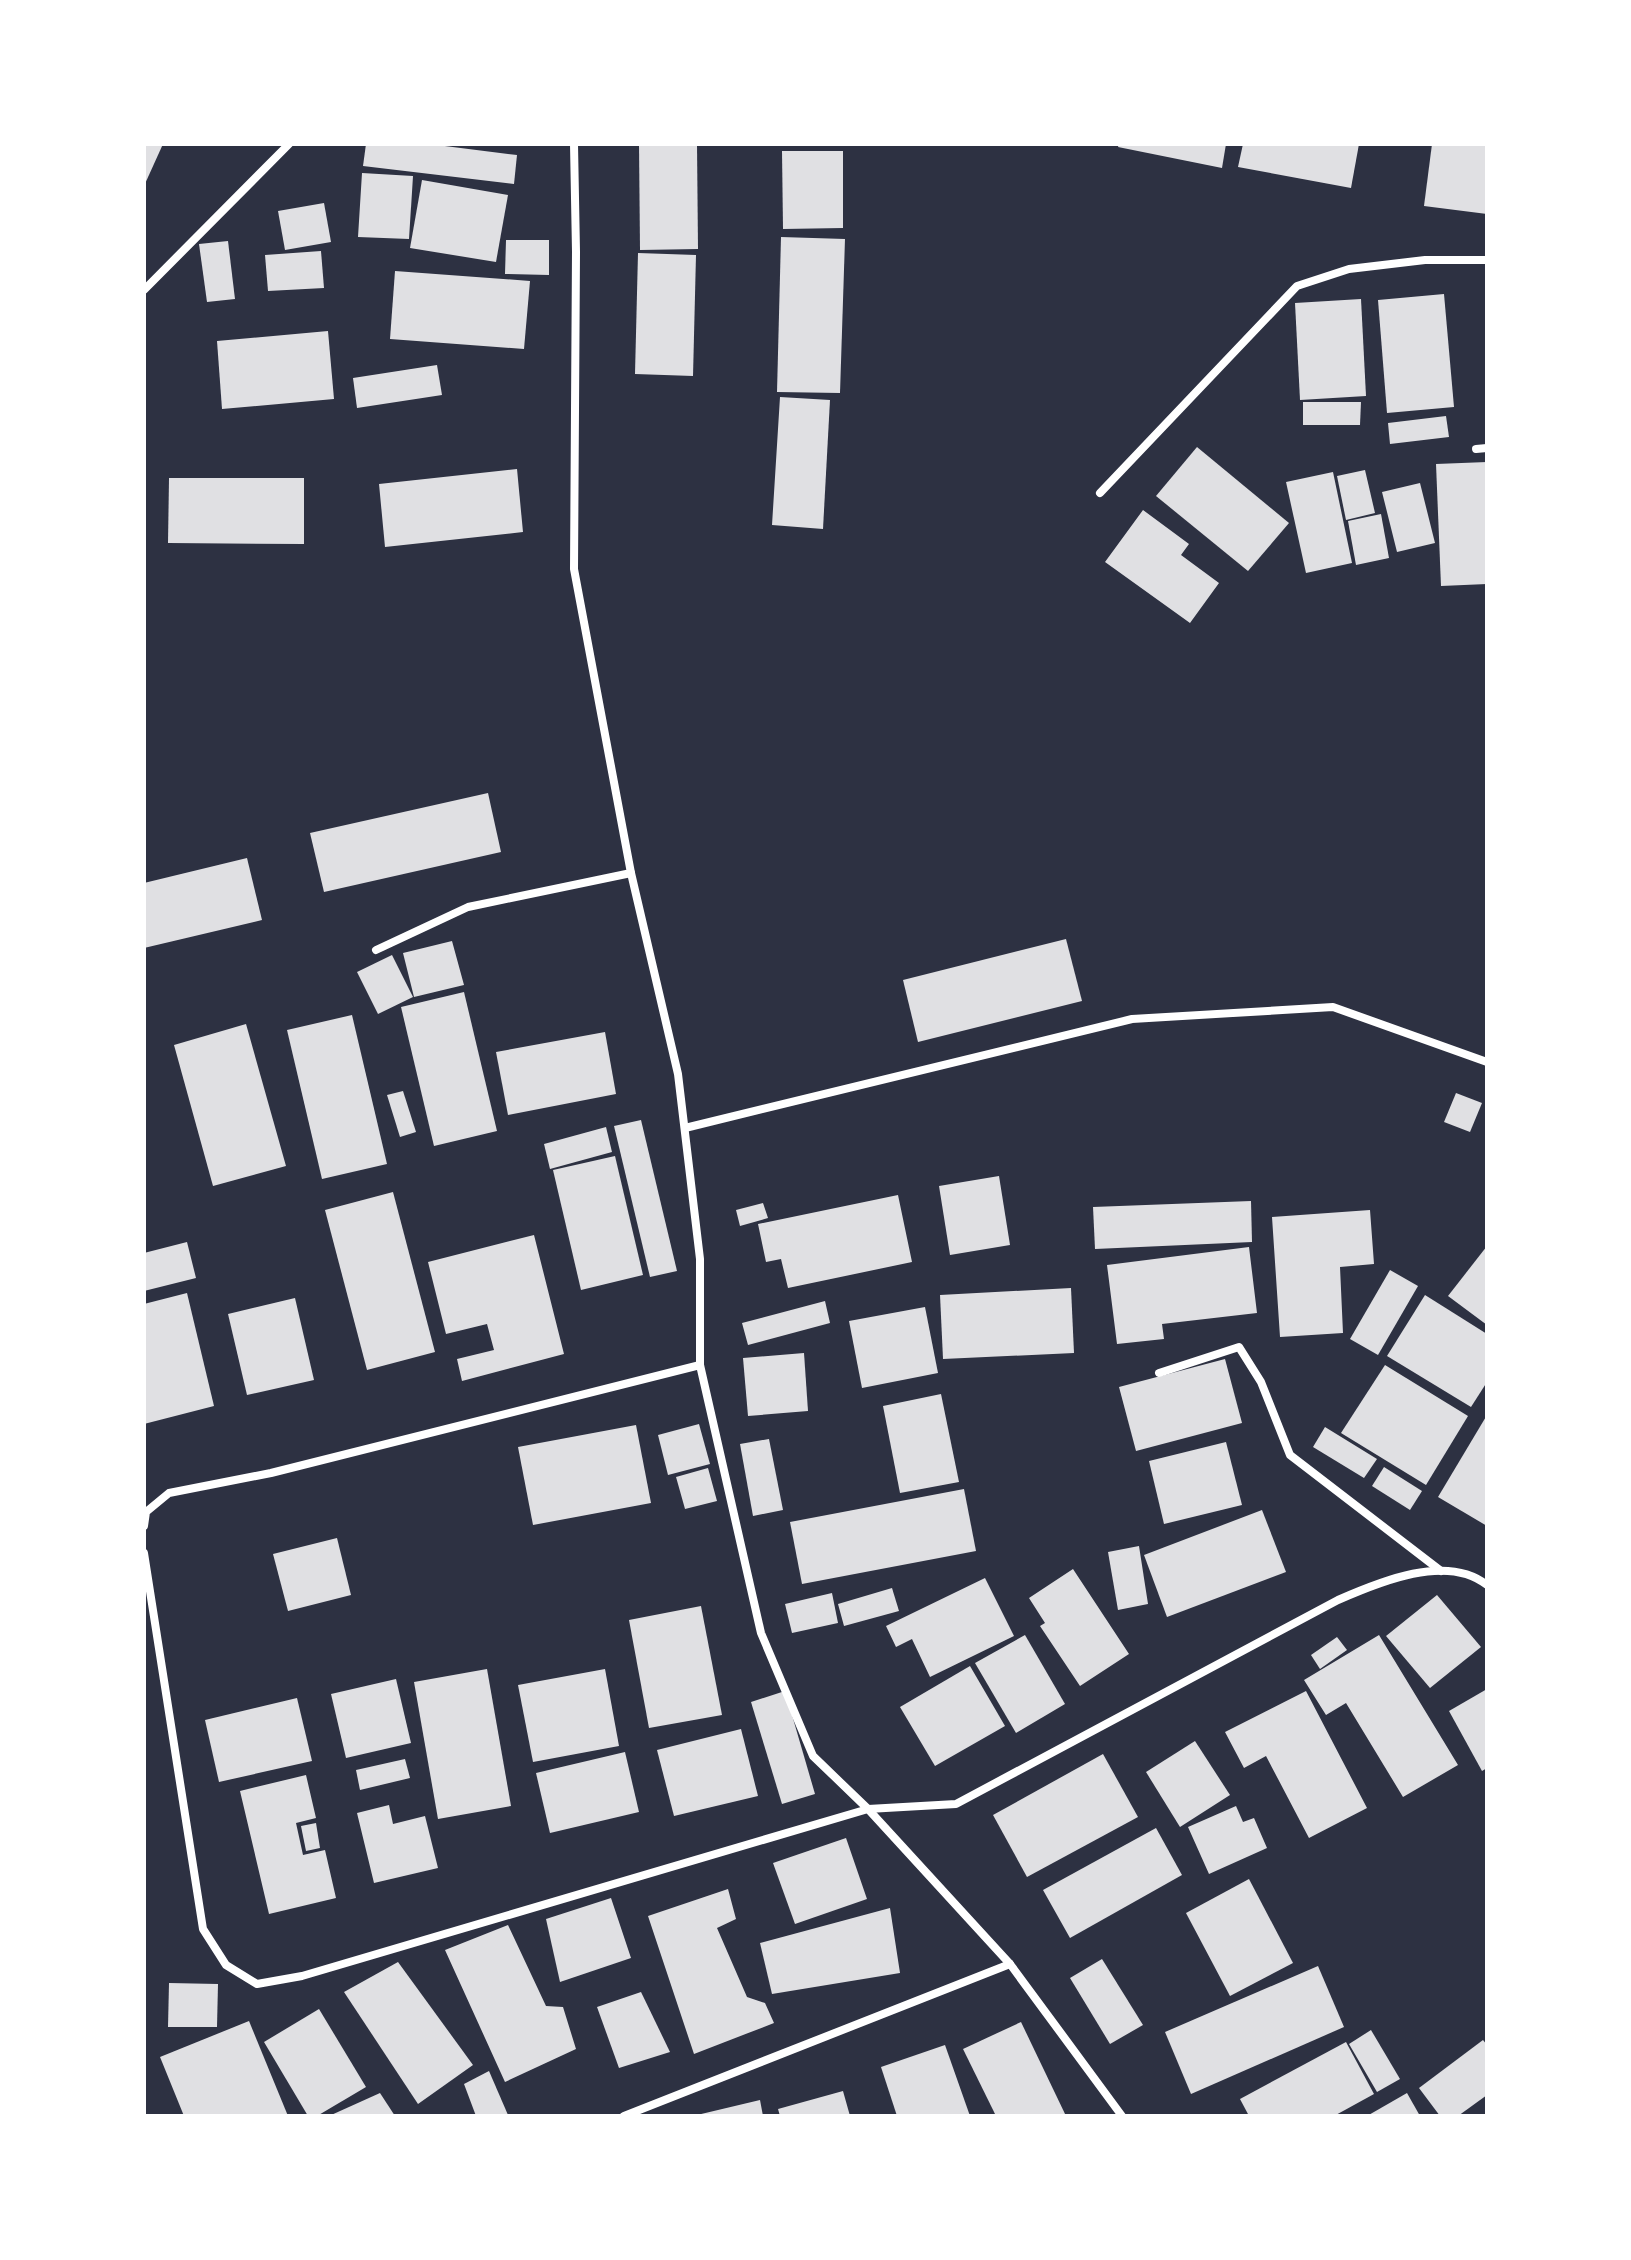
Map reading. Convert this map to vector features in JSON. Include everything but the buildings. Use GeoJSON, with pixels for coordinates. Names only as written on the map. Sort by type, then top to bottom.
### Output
{"type":"FeatureCollection","features":[{"type":"Feature","properties":{"kind":"street"},"geometry":{"type":"LineString","coordinates":[[144,290],[289,144]]}},
{"type":"Feature","properties":{"kind":"street"},"geometry":{"type":"LineString","coordinates":[[574,144],[574,569],[631,873],[678,1074],[700,1259],[700,1365],[761,1633],[813,1756],[868,1809],[1010,1964],[1122,2116]]}},
{"type":"Feature","properties":{"kind":"street"},"geometry":{"type":"LineString","coordinates":[[1100,493],[1297,286],[1349,269],[1425,260],[1487,260]]}},
{"type":"Feature","properties":{"kind":"street"},"geometry":{"type":"LineString","coordinates":[[1476,449],[1487,448]]}},
{"type":"Feature","properties":{"kind":"street"},"geometry":{"type":"LineString","coordinates":[[376,950],[468,907],[631,873]]}},
{"type":"Feature","properties":{"kind":"street"},"geometry":{"type":"LineString","coordinates":[[685,1128],[1132,1019],[1333,1007],[1487,1062]]}},
{"type":"Feature","properties":{"kind":"street"},"geometry":{"type":"LineString","coordinates":[[1159,1373],[1239,1347],[1261,1382],[1290,1455],[1441,1571]]}},
{"type":"Feature","properties":{"kind":"street"},"geometry":{"type":"LineString","coordinates":[[144,1526],[146,1512],[169,1493],[271,1473],[700,1365]]}},
{"type":"Feature","properties":{"kind":"street"},"geometry":{"type":"LineString","coordinates":[[144,1553],[203,1929],[226,1965],[257,1984],[302,1976],[868,1809],[956,1804],[1338,1600],[1388,1579],[1441,1571],[1476,1576],[1487,1585]]}},
{"type":"Feature","properties":{"kind":"street"},"geometry":{"type":"LineString","coordinates":[[624,2116],[1010,1964]]}}]}
